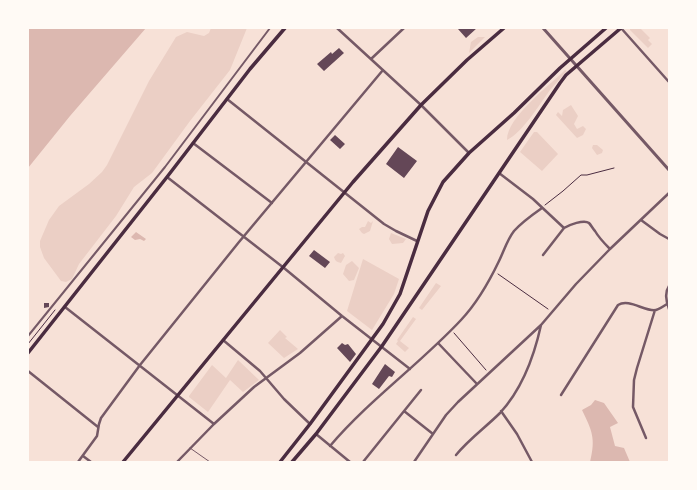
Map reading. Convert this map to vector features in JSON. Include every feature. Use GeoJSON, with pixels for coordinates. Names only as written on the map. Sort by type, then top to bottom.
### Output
{"type":"FeatureCollection","features":[{"type":"Feature","properties":{"kind":"main road"},"geometry":{"type":"LineString","coordinates":[[28,353],[167,178],[226,99],[285,28]]}},
{"type":"Feature","properties":{"kind":"main road"},"geometry":{"type":"LineString","coordinates":[[123,462],[345,193],[421,105],[467,60],[504,28]]}},
{"type":"Feature","properties":{"kind":"main road"},"geometry":{"type":"LineString","coordinates":[[280,462],[310,424],[393,308],[400,294],[428,211],[443,182],[470,153],[570,59],[606,28]]}},
{"type":"Feature","properties":{"kind":"main road"},"geometry":{"type":"LineString","coordinates":[[292,462],[316,434],[382,346],[498,173],[566,75],[621,28]]}},
{"type":"Feature","properties":{"kind":"street"},"geometry":{"type":"LineString","coordinates":[[28,336],[165,167],[270,28]]}},
{"type":"Feature","properties":{"kind":"street"},"geometry":{"type":"LineString","coordinates":[[337,28],[421,105],[470,153]]}},
{"type":"Feature","properties":{"kind":"street"},"geometry":{"type":"LineString","coordinates":[[371,60],[404,28]]}},
{"type":"Feature","properties":{"kind":"street"},"geometry":{"type":"LineString","coordinates":[[543,28],[669,170]]}},
{"type":"Feature","properties":{"kind":"street"},"geometry":{"type":"LineString","coordinates":[[621,28],[669,82]]}},
{"type":"Feature","properties":{"kind":"street"},"geometry":{"type":"LineString","coordinates":[[78,462],[97,436],[101,418],[140,365],[383,70]]}},
{"type":"Feature","properties":{"kind":"street"},"geometry":{"type":"LineString","coordinates":[[226,99],[384,224],[418,241]]}},
{"type":"Feature","properties":{"kind":"street"},"geometry":{"type":"LineString","coordinates":[[193,143],[272,203]]}},
{"type":"Feature","properties":{"kind":"street"},"geometry":{"type":"LineString","coordinates":[[498,173],[542,208],[564,228]]}},
{"type":"Feature","properties":{"kind":"street"},"geometry":{"type":"LineString","coordinates":[[167,178],[284,268],[410,369]]}},
{"type":"Feature","properties":{"kind":"street"},"geometry":{"type":"LineString","coordinates":[[414,462],[446,415],[541,325],[576,284],[610,249],[669,193]]}},
{"type":"Feature","properties":{"kind":"street"},"geometry":{"type":"LineString","coordinates":[[330,446],[355,418],[438,343],[473,306],[486,287],[513,233],[520,224],[542,208]]}},
{"type":"Feature","properties":{"kind":"street"},"geometry":{"type":"LineString","coordinates":[[641,220],[669,239]]}},
{"type":"Feature","properties":{"kind":"street"},"geometry":{"type":"LineString","coordinates":[[543,255],[564,228],[573,224],[588,222],[610,249]]}},
{"type":"Feature","properties":{"kind":"street"},"geometry":{"type":"LineString","coordinates":[[669,286],[667,288],[666,298],[669,309]]}},
{"type":"Feature","properties":{"kind":"street"},"geometry":{"type":"LineString","coordinates":[[560,395],[618,305],[623,303],[631,304],[655,310],[667,304]]}},
{"type":"Feature","properties":{"kind":"street"},"geometry":{"type":"LineString","coordinates":[[64,306],[214,424]]}},
{"type":"Feature","properties":{"kind":"street"},"geometry":{"type":"LineString","coordinates":[[646,438],[632,407],[634,380],[655,310]]}},
{"type":"Feature","properties":{"kind":"street"},"geometry":{"type":"LineString","coordinates":[[177,462],[214,424],[254,387],[300,353],[342,316]]}},
{"type":"Feature","properties":{"kind":"street"},"geometry":{"type":"LineString","coordinates":[[456,455],[465,444],[501,411],[522,381],[530,363],[541,325]]}},
{"type":"Feature","properties":{"kind":"street"},"geometry":{"type":"LineString","coordinates":[[223,340],[267,378],[284,399],[310,424]]}},
{"type":"Feature","properties":{"kind":"street"},"geometry":{"type":"LineString","coordinates":[[438,343],[477,384]]}},
{"type":"Feature","properties":{"kind":"street"},"geometry":{"type":"LineString","coordinates":[[28,371],[98,427]]}},
{"type":"Feature","properties":{"kind":"street"},"geometry":{"type":"LineString","coordinates":[[363,462],[421,390]]}},
{"type":"Feature","properties":{"kind":"street"},"geometry":{"type":"LineString","coordinates":[[404,411],[433,434]]}},
{"type":"Feature","properties":{"kind":"street"},"geometry":{"type":"LineString","coordinates":[[501,411],[517,434],[532,462]]}},
{"type":"Feature","properties":{"kind":"street"},"geometry":{"type":"LineString","coordinates":[[316,434],[350,462]]}},
{"type":"Feature","properties":{"kind":"street"},"geometry":{"type":"LineString","coordinates":[[83,456],[91,462]]}},
{"type":"Feature","properties":{"kind":"lane"},"geometry":{"type":"LineString","coordinates":[[190,448],[210,462]]}},
{"type":"Feature","properties":{"kind":"path"},"geometry":{"type":"LineString","coordinates":[[542,208],[581,174],[587,175],[614,168]]}},
{"type":"Feature","properties":{"kind":"path"},"geometry":{"type":"LineString","coordinates":[[494,271],[552,312]]}},
{"type":"Feature","properties":{"kind":"path"},"geometry":{"type":"LineString","coordinates":[[28,344],[56,308]]}},
{"type":"Feature","properties":{"kind":"path"},"geometry":{"type":"LineString","coordinates":[[450,331],[466,346],[489,374]]}},
{"type":"Feature","properties":{"kind":"shaded area"},"geometry":{"type":"Polygon","coordinates":[[[28,28],[146,28],[70,116],[28,168],[28,28]]]}},
{"type":"Feature","properties":{"kind":"shaded area"},"geometry":{"type":"Polygon","coordinates":[[[211,28],[247,28],[230,70],[152,173],[134,187],[116,216],[79,264],[72,279],[66,282],[61,281],[44,258],[40,247],[40,241],[49,220],[59,206],[89,184],[107,165],[149,81],[176,37],[187,32],[204,36],[209,33],[211,28]]]}},
{"type":"Feature","properties":{"kind":"shaded area"},"geometry":{"type":"Polygon","coordinates":[[[630,28],[640,28],[650,38],[648,40],[652,44],[648,48],[630,30],[630,28]]]}},
{"type":"Feature","properties":{"kind":"shaded area"},"geometry":{"type":"Polygon","coordinates":[[[478,37],[485,37],[469,53],[471,42],[478,37]]]}},
{"type":"Feature","properties":{"kind":"shaded area"},"geometry":{"type":"Polygon","coordinates":[[[565,70],[567,71],[550,90],[525,125],[507,140],[509,131],[521,112],[565,70]]]}},
{"type":"Feature","properties":{"kind":"shaded area"},"geometry":{"type":"Polygon","coordinates":[[[571,105],[578,116],[574,124],[577,129],[583,126],[586,129],[583,135],[577,138],[556,115],[558,112],[562,116],[563,110],[571,105]]]}},
{"type":"Feature","properties":{"kind":"shaded area"},"geometry":{"type":"Polygon","coordinates":[[[534,132],[537,132],[558,154],[542,171],[520,152],[534,132]]]}},
{"type":"Feature","properties":{"kind":"shaded area"},"geometry":{"type":"Polygon","coordinates":[[[593,145],[597,145],[603,150],[602,153],[597,155],[592,148],[593,145]]]}},
{"type":"Feature","properties":{"kind":"shaded area"},"geometry":{"type":"Polygon","coordinates":[[[368,221],[371,223],[373,221],[370,231],[364,234],[359,229],[365,227],[368,221]]]}},
{"type":"Feature","properties":{"kind":"shaded area"},"geometry":{"type":"Polygon","coordinates":[[[136,232],[146,239],[144,241],[140,239],[135,240],[131,237],[136,232]]]}},
{"type":"Feature","properties":{"kind":"shaded area"},"geometry":{"type":"Polygon","coordinates":[[[391,233],[406,239],[403,243],[392,244],[389,239],[391,233]]]}},
{"type":"Feature","properties":{"kind":"shaded area"},"geometry":{"type":"Polygon","coordinates":[[[338,253],[343,253],[345,256],[341,263],[336,261],[334,257],[338,253]]]}},
{"type":"Feature","properties":{"kind":"shaded area"},"geometry":{"type":"Polygon","coordinates":[[[363,259],[399,279],[394,294],[372,330],[347,311],[363,259]]]}},
{"type":"Feature","properties":{"kind":"shaded area"},"geometry":{"type":"Polygon","coordinates":[[[352,261],[359,268],[354,280],[349,281],[343,274],[346,265],[352,261]]]}},
{"type":"Feature","properties":{"kind":"shaded area"},"geometry":{"type":"Polygon","coordinates":[[[436,283],[441,286],[422,310],[419,308],[436,283]]]}},
{"type":"Feature","properties":{"kind":"shaded area"},"geometry":{"type":"Polygon","coordinates":[[[413,317],[416,319],[400,341],[409,348],[405,352],[396,344],[398,341],[397,340],[413,317]]]}},
{"type":"Feature","properties":{"kind":"shaded area"},"geometry":{"type":"Polygon","coordinates":[[[280,330],[287,337],[285,338],[298,349],[284,358],[268,343],[280,330]]]}},
{"type":"Feature","properties":{"kind":"shaded area"},"geometry":{"type":"Polygon","coordinates":[[[238,360],[259,380],[243,392],[230,380],[208,412],[189,397],[212,365],[226,378],[238,360]]]}},
{"type":"Feature","properties":{"kind":"shaded area"},"geometry":{"type":"Polygon","coordinates":[[[595,400],[604,403],[618,423],[610,427],[615,446],[624,448],[630,462],[590,462],[593,441],[582,410],[591,405],[595,400]]]}},
{"type":"Feature","properties":{"kind":"building"},"geometry":{"type":"Polygon","coordinates":[[[477,28],[466,38],[458,29],[477,28]]]}},
{"type":"Feature","properties":{"kind":"building"},"geometry":{"type":"Polygon","coordinates":[[[339,48],[344,53],[324,71],[317,64],[331,52],[332,54],[339,48]]]}},
{"type":"Feature","properties":{"kind":"building"},"geometry":{"type":"Polygon","coordinates":[[[335,135],[345,144],[340,149],[330,140],[335,135]]]}},
{"type":"Feature","properties":{"kind":"building"},"geometry":{"type":"Polygon","coordinates":[[[398,147],[417,161],[404,178],[386,164],[398,147]]]}},
{"type":"Feature","properties":{"kind":"building"},"geometry":{"type":"Polygon","coordinates":[[[314,250],[330,262],[325,268],[309,256],[314,250]]]}},
{"type":"Feature","properties":{"kind":"building"},"geometry":{"type":"Polygon","coordinates":[[[44,303],[49,303],[49,307],[44,308],[44,303]]]}},
{"type":"Feature","properties":{"kind":"building"},"geometry":{"type":"Polygon","coordinates":[[[342,343],[345,345],[348,344],[356,354],[350,362],[337,348],[342,343]]]}},
{"type":"Feature","properties":{"kind":"building"},"geometry":{"type":"Polygon","coordinates":[[[385,364],[395,372],[392,377],[389,376],[379,389],[372,384],[385,364]]]}}]}
